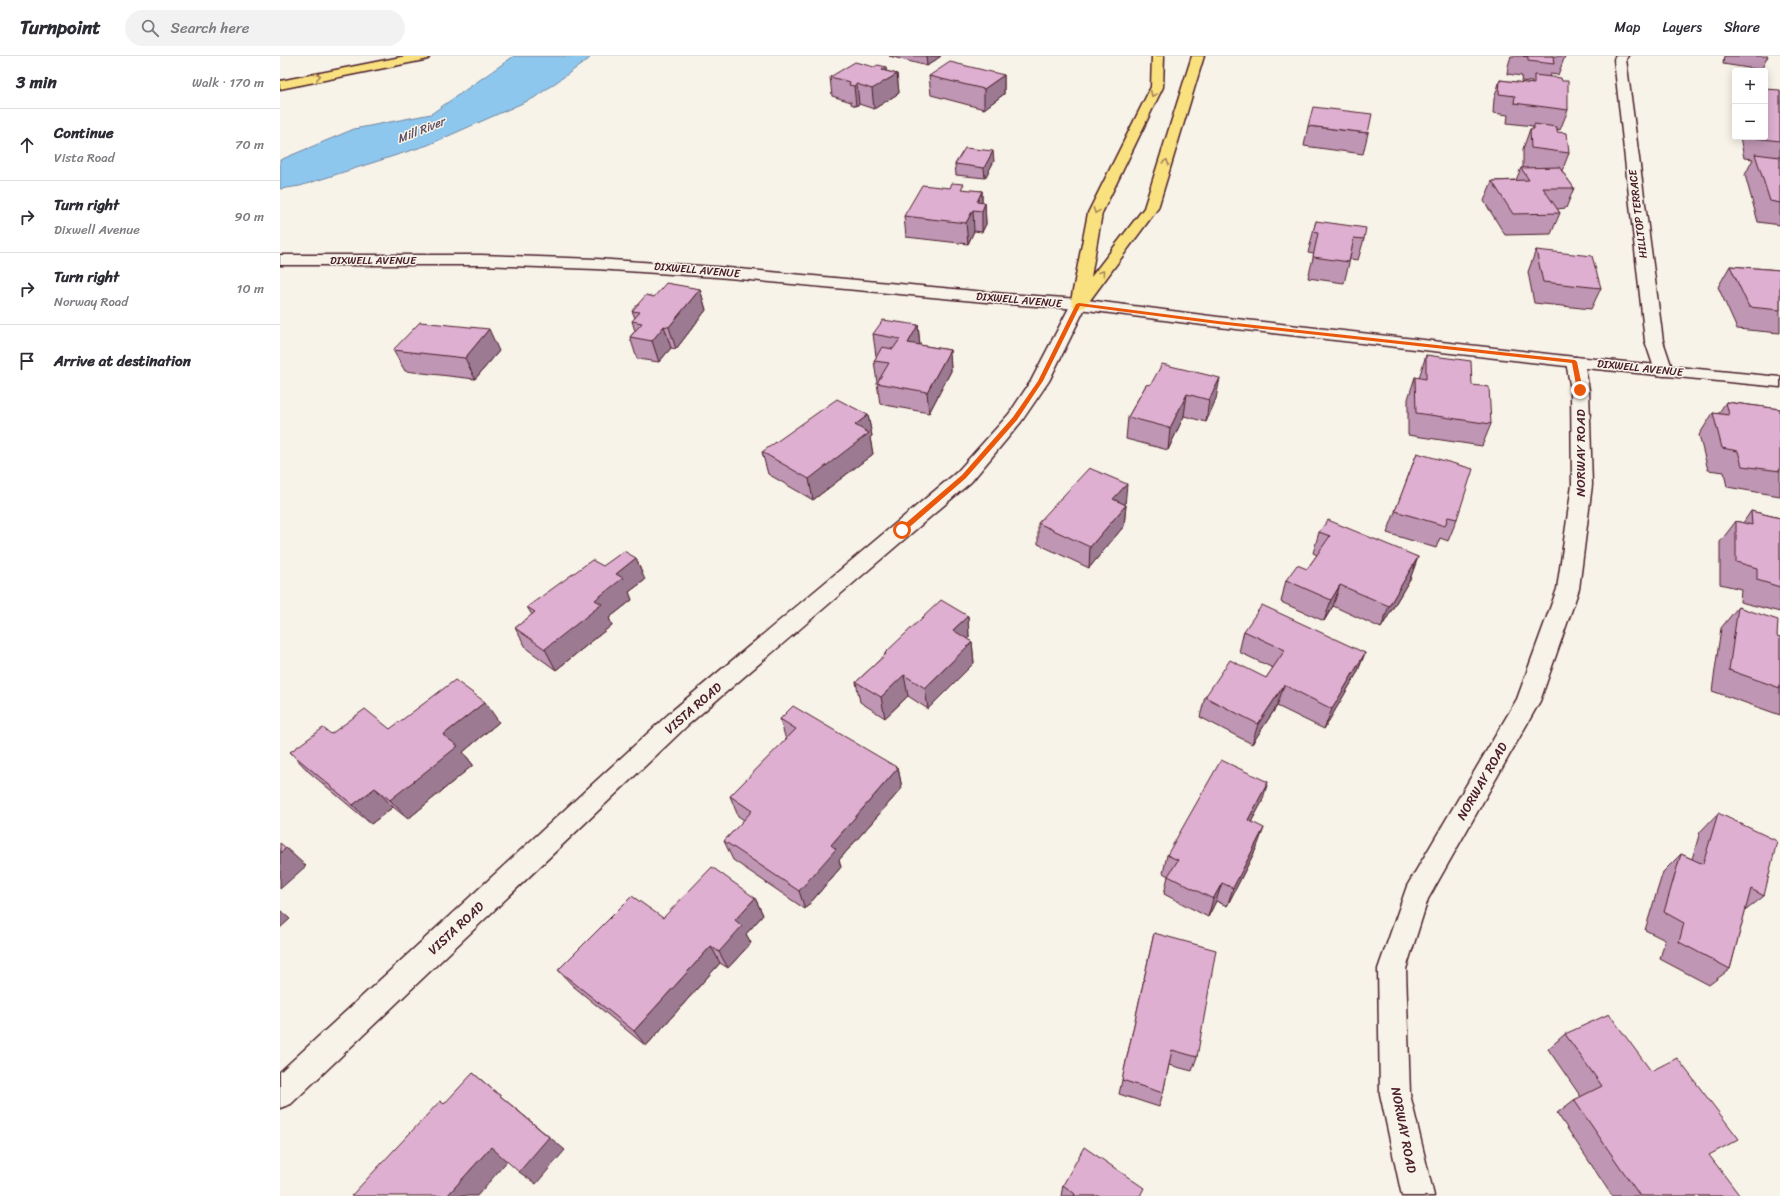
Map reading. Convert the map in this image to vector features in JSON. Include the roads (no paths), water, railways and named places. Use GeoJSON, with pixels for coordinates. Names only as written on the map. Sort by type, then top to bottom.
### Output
{"type":"FeatureCollection","features":[{"type":"Feature","properties":{"kind":"highway"},"geometry":{"type":"LineString","coordinates":[[280,85],[424,56]]}},
{"type":"Feature","properties":{"kind":"highway"},"geometry":{"type":"LineString","coordinates":[[1079,304],[1094,213],[1157,87],[1158,56]]}},
{"type":"Feature","properties":{"kind":"highway"},"geometry":{"type":"LineString","coordinates":[[1079,304],[1151,208],[1198,56]]}},
{"type":"Feature","properties":{"kind":"street","name":"HILLTOP TERRACE"},"geometry":{"type":"LineString","coordinates":[[1622,56],[1620,59],[1654,340],[1664,371]]}},
{"type":"Feature","properties":{"kind":"street","name":"DIXWELL AVENUE"},"geometry":{"type":"LineString","coordinates":[[280,260],[481,260],[643,266],[1079,304],[1218,322],[1575,362],[1780,382]]}},
{"type":"Feature","properties":{"kind":"street","name":"VISTA ROAD"},"geometry":{"type":"LineString","coordinates":[[280,1093],[681,717],[964,477],[1015,418],[1040,381],[1079,304]]}},
{"type":"Feature","properties":{"kind":"street","name":"NORWAY ROAD"},"geometry":{"type":"LineString","coordinates":[[1418,1196],[1395,1094],[1392,969],[1416,895],[1528,701],[1568,589],[1582,485],[1580,390],[1575,362]]}},
{"type":"Feature","properties":{"kind":"water","name":"Mill River"},"geometry":{"type":"Polygon","coordinates":[[[514,56],[590,56],[589,59],[534,98],[428,145],[300,186],[280,189],[280,160],[354,129],[431,114],[514,56]]]}}]}
